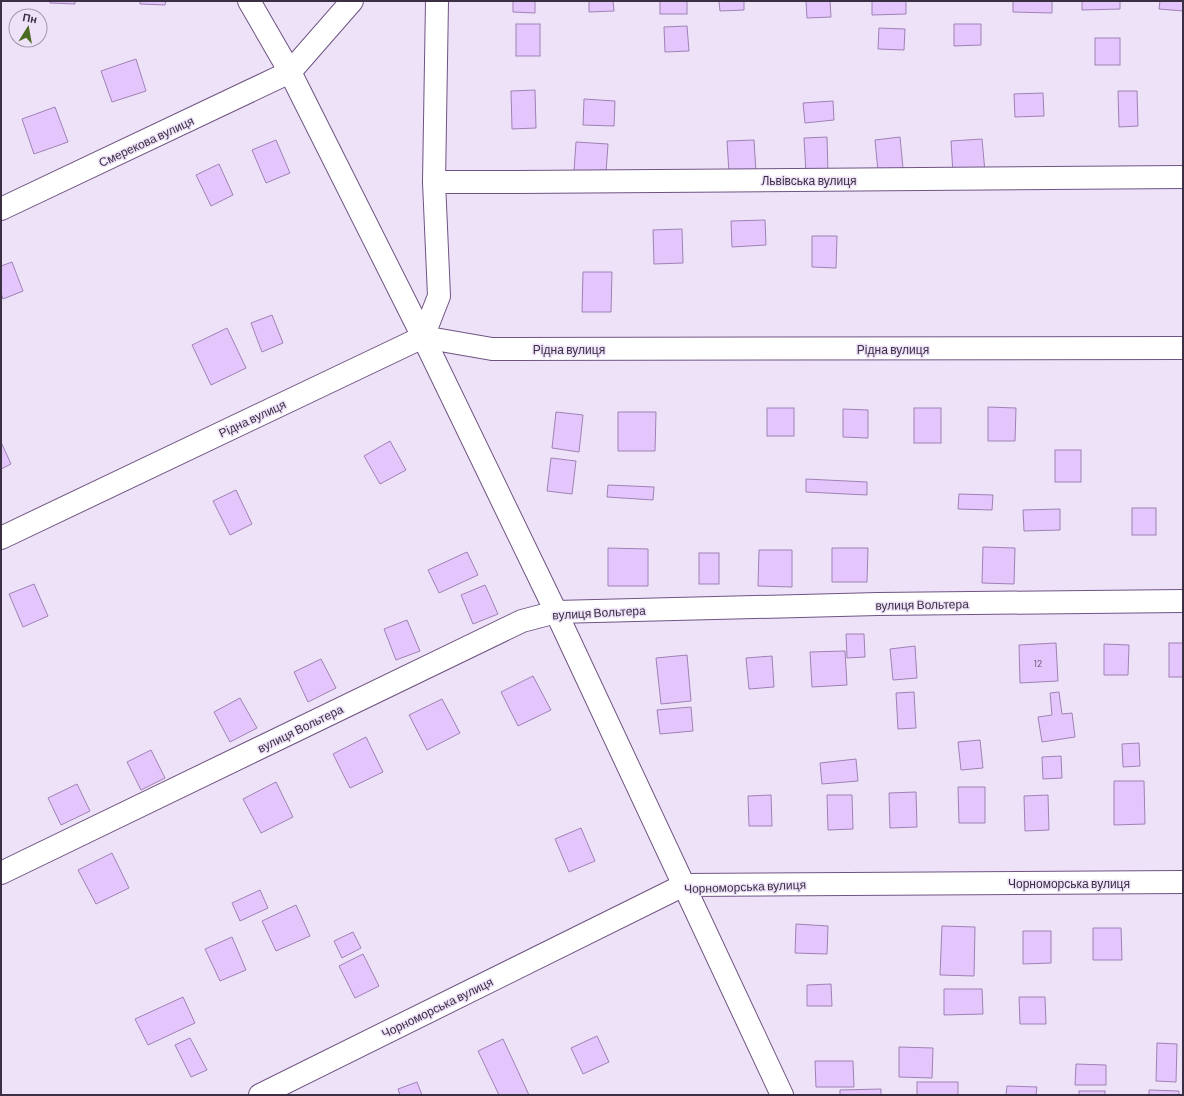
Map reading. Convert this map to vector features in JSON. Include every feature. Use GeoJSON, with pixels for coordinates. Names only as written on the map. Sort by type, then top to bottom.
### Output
{"type":"FeatureCollection","features":[{"type":"Feature","properties":{"kind":"street"},"geometry":{"type":"LineString","coordinates":[[249,1],[290,72],[423,337],[556,612],[782,1095]]}},
{"type":"Feature","properties":{"kind":"street"},"geometry":{"type":"LineString","coordinates":[[290,72],[352,1]]}},
{"type":"Feature","properties":{"kind":"street"},"geometry":{"type":"LineString","coordinates":[[423,337],[439,296],[434,182],[436,1]]}},
{"type":"Feature","properties":{"kind":"street","name":"Смерекова вулиця"},"geometry":{"type":"LineString","coordinates":[[1,209],[290,72]]}},
{"type":"Feature","properties":{"kind":"street","name":"Львівська вулиця"},"geometry":{"type":"LineString","coordinates":[[434,182],[1183,177]]}},
{"type":"Feature","properties":{"kind":"street","name":"Рідна вулиця"},"geometry":{"type":"LineString","coordinates":[[1,538],[423,337],[492,349],[1183,348]]}},
{"type":"Feature","properties":{"kind":"street","name":"вулиця Вольтера"},"geometry":{"type":"LineString","coordinates":[[1,874],[522,621],[556,612],[878,604],[1183,601]]}},
{"type":"Feature","properties":{"kind":"street","name":"Чорноморська вулиця"},"geometry":{"type":"LineString","coordinates":[[260,1095],[684,885],[1183,882]]}},
{"type":"Feature","properties":{"kind":"building"},"geometry":{"type":"Polygon","coordinates":[[[50,1],[75,1],[75,4],[50,3],[50,1]]]}},
{"type":"Feature","properties":{"kind":"building"},"geometry":{"type":"Polygon","coordinates":[[[140,1],[166,1],[165,5],[140,4],[140,1]]]}},
{"type":"Feature","properties":{"kind":"building"},"geometry":{"type":"Polygon","coordinates":[[[513,1],[535,1],[535,13],[513,12],[513,1]]]}},
{"type":"Feature","properties":{"kind":"building"},"geometry":{"type":"Polygon","coordinates":[[[589,1],[613,1],[614,11],[589,12],[589,1]]]}},
{"type":"Feature","properties":{"kind":"building"},"geometry":{"type":"Polygon","coordinates":[[[660,1],[687,1],[687,14],[660,14],[660,1]]]}},
{"type":"Feature","properties":{"kind":"building"},"geometry":{"type":"Polygon","coordinates":[[[719,1],[744,1],[744,10],[720,11],[719,1]]]}},
{"type":"Feature","properties":{"kind":"building"},"geometry":{"type":"Polygon","coordinates":[[[806,1],[830,1],[831,17],[807,18],[806,1]]]}},
{"type":"Feature","properties":{"kind":"building"},"geometry":{"type":"Polygon","coordinates":[[[872,1],[906,1],[906,14],[872,15],[872,1]]]}},
{"type":"Feature","properties":{"kind":"building"},"geometry":{"type":"Polygon","coordinates":[[[1013,1],[1052,1],[1052,13],[1013,12],[1013,1]]]}},
{"type":"Feature","properties":{"kind":"building"},"geometry":{"type":"Polygon","coordinates":[[[1082,1],[1120,1],[1120,9],[1082,10],[1082,1]]]}},
{"type":"Feature","properties":{"kind":"building"},"geometry":{"type":"Polygon","coordinates":[[[1160,1],[1183,1],[1183,11],[1159,9],[1160,1]]]}},
{"type":"Feature","properties":{"kind":"building"},"geometry":{"type":"Polygon","coordinates":[[[516,24],[540,24],[540,56],[516,56],[516,24]]]}},
{"type":"Feature","properties":{"kind":"building"},"geometry":{"type":"Polygon","coordinates":[[[954,24],[981,24],[981,45],[954,46],[954,24]]]}},
{"type":"Feature","properties":{"kind":"building"},"geometry":{"type":"Polygon","coordinates":[[[687,26],[689,51],[665,52],[664,27],[687,26]]]}},
{"type":"Feature","properties":{"kind":"building"},"geometry":{"type":"Polygon","coordinates":[[[879,28],[905,29],[904,50],[878,49],[879,28]]]}},
{"type":"Feature","properties":{"kind":"building"},"geometry":{"type":"Polygon","coordinates":[[[1095,38],[1120,38],[1120,65],[1095,65],[1095,38]]]}},
{"type":"Feature","properties":{"kind":"building"},"geometry":{"type":"Polygon","coordinates":[[[136,59],[146,91],[112,102],[101,71],[136,59]]]}},
{"type":"Feature","properties":{"kind":"building"},"geometry":{"type":"Polygon","coordinates":[[[535,90],[536,128],[512,129],[511,91],[535,90]]]}},
{"type":"Feature","properties":{"kind":"building"},"geometry":{"type":"Polygon","coordinates":[[[1118,91],[1137,91],[1138,126],[1119,127],[1118,91]]]}},
{"type":"Feature","properties":{"kind":"building"},"geometry":{"type":"Polygon","coordinates":[[[1043,93],[1044,116],[1015,117],[1014,94],[1043,93]]]}},
{"type":"Feature","properties":{"kind":"building"},"geometry":{"type":"Polygon","coordinates":[[[584,99],[615,101],[614,126],[583,125],[584,99]]]}},
{"type":"Feature","properties":{"kind":"building"},"geometry":{"type":"Polygon","coordinates":[[[833,101],[834,120],[805,123],[803,103],[833,101]]]}},
{"type":"Feature","properties":{"kind":"building"},"geometry":{"type":"Polygon","coordinates":[[[55,107],[68,142],[34,154],[22,119],[55,107]]]}},
{"type":"Feature","properties":{"kind":"building"},"geometry":{"type":"Polygon","coordinates":[[[827,137],[828,173],[806,173],[804,138],[827,137]]]}},
{"type":"Feature","properties":{"kind":"building"},"geometry":{"type":"Polygon","coordinates":[[[900,137],[903,168],[878,171],[875,140],[900,137]]]}},
{"type":"Feature","properties":{"kind":"building"},"geometry":{"type":"Polygon","coordinates":[[[982,139],[985,172],[953,174],[951,141],[982,139]]]}},
{"type":"Feature","properties":{"kind":"building"},"geometry":{"type":"Polygon","coordinates":[[[276,140],[290,173],[266,183],[252,150],[276,140]]]}},
{"type":"Feature","properties":{"kind":"building"},"geometry":{"type":"Polygon","coordinates":[[[754,140],[756,172],[729,173],[727,141],[754,140]]]}},
{"type":"Feature","properties":{"kind":"building"},"geometry":{"type":"Polygon","coordinates":[[[576,142],[608,144],[606,173],[574,171],[576,142]]]}},
{"type":"Feature","properties":{"kind":"building"},"geometry":{"type":"Polygon","coordinates":[[[219,164],[233,195],[211,206],[196,175],[219,164]]]}},
{"type":"Feature","properties":{"kind":"building"},"geometry":{"type":"Polygon","coordinates":[[[765,220],[766,245],[732,247],[731,221],[765,220]]]}},
{"type":"Feature","properties":{"kind":"building"},"geometry":{"type":"Polygon","coordinates":[[[682,229],[683,263],[654,264],[653,230],[682,229]]]}},
{"type":"Feature","properties":{"kind":"building"},"geometry":{"type":"Polygon","coordinates":[[[812,236],[837,236],[836,268],[812,267],[812,236]]]}},
{"type":"Feature","properties":{"kind":"building"},"geometry":{"type":"Polygon","coordinates":[[[12,262],[23,291],[3,299],[1,293],[1,266],[12,262]]]}},
{"type":"Feature","properties":{"kind":"building"},"geometry":{"type":"Polygon","coordinates":[[[583,272],[612,272],[611,312],[582,312],[583,272]]]}},
{"type":"Feature","properties":{"kind":"building"},"geometry":{"type":"Polygon","coordinates":[[[272,315],[283,343],[262,352],[251,323],[272,315]]]}},
{"type":"Feature","properties":{"kind":"building"},"geometry":{"type":"Polygon","coordinates":[[[227,328],[246,368],[211,385],[192,345],[227,328]]]}},
{"type":"Feature","properties":{"kind":"building"},"geometry":{"type":"Polygon","coordinates":[[[988,407],[1016,408],[1015,441],[988,441],[988,407]]]}},
{"type":"Feature","properties":{"kind":"building"},"geometry":{"type":"Polygon","coordinates":[[[767,408],[794,408],[794,436],[767,436],[767,408]]]}},
{"type":"Feature","properties":{"kind":"building"},"geometry":{"type":"Polygon","coordinates":[[[914,408],[941,408],[941,443],[914,443],[914,408]]]}},
{"type":"Feature","properties":{"kind":"building"},"geometry":{"type":"Polygon","coordinates":[[[843,409],[868,410],[868,438],[843,437],[843,409]]]}},
{"type":"Feature","properties":{"kind":"building"},"geometry":{"type":"Polygon","coordinates":[[[556,412],[583,415],[579,452],[552,448],[556,412]]]}},
{"type":"Feature","properties":{"kind":"building"},"geometry":{"type":"Polygon","coordinates":[[[618,412],[656,412],[655,451],[618,451],[618,412]]]}},
{"type":"Feature","properties":{"kind":"building"},"geometry":{"type":"Polygon","coordinates":[[[390,441],[406,470],[380,484],[364,456],[390,441]]]}},
{"type":"Feature","properties":{"kind":"building"},"geometry":{"type":"Polygon","coordinates":[[[1,442],[11,464],[1,469],[1,442]]]}},
{"type":"Feature","properties":{"kind":"building"},"geometry":{"type":"Polygon","coordinates":[[[1055,450],[1081,450],[1081,482],[1055,482],[1055,450]]]}},
{"type":"Feature","properties":{"kind":"building"},"geometry":{"type":"Polygon","coordinates":[[[551,458],[576,461],[572,494],[547,491],[551,458]]]}},
{"type":"Feature","properties":{"kind":"building"},"geometry":{"type":"Polygon","coordinates":[[[806,479],[867,482],[867,495],[806,492],[806,479]]]}},
{"type":"Feature","properties":{"kind":"building"},"geometry":{"type":"Polygon","coordinates":[[[608,485],[654,487],[653,500],[607,497],[608,485]]]}},
{"type":"Feature","properties":{"kind":"building"},"geometry":{"type":"Polygon","coordinates":[[[236,490],[252,524],[230,535],[213,501],[236,490]]]}},
{"type":"Feature","properties":{"kind":"building"},"geometry":{"type":"Polygon","coordinates":[[[959,494],[993,495],[992,510],[958,509],[959,494]]]}},
{"type":"Feature","properties":{"kind":"building"},"geometry":{"type":"Polygon","coordinates":[[[1132,508],[1156,508],[1156,535],[1132,535],[1132,508]]]}},
{"type":"Feature","properties":{"kind":"building"},"geometry":{"type":"Polygon","coordinates":[[[1060,509],[1060,530],[1024,531],[1023,510],[1060,509]]]}},
{"type":"Feature","properties":{"kind":"building"},"geometry":{"type":"Polygon","coordinates":[[[983,547],[1015,548],[1014,584],[982,583],[983,547]]]}},
{"type":"Feature","properties":{"kind":"building"},"geometry":{"type":"Polygon","coordinates":[[[608,548],[648,549],[648,586],[608,586],[608,548]]]}},
{"type":"Feature","properties":{"kind":"building"},"geometry":{"type":"Polygon","coordinates":[[[832,548],[868,548],[867,582],[832,582],[832,548]]]}},
{"type":"Feature","properties":{"kind":"building"},"geometry":{"type":"Polygon","coordinates":[[[759,550],[792,550],[792,587],[758,586],[759,550]]]}},
{"type":"Feature","properties":{"kind":"building"},"geometry":{"type":"Polygon","coordinates":[[[467,552],[478,575],[439,593],[428,570],[467,552]]]}},
{"type":"Feature","properties":{"kind":"building"},"geometry":{"type":"Polygon","coordinates":[[[699,553],[719,553],[719,584],[699,584],[699,553]]]}},
{"type":"Feature","properties":{"kind":"building"},"geometry":{"type":"Polygon","coordinates":[[[34,584],[48,616],[23,627],[9,594],[34,584]]]}},
{"type":"Feature","properties":{"kind":"building"},"geometry":{"type":"Polygon","coordinates":[[[485,585],[498,614],[473,624],[461,595],[485,585]]]}},
{"type":"Feature","properties":{"kind":"building"},"geometry":{"type":"Polygon","coordinates":[[[407,620],[420,651],[396,660],[384,629],[407,620]]]}},
{"type":"Feature","properties":{"kind":"building"},"geometry":{"type":"Polygon","coordinates":[[[846,634],[864,634],[865,657],[847,658],[846,634]]]}},
{"type":"Feature","properties":{"kind":"building"},"geometry":{"type":"Polygon","coordinates":[[[1056,643],[1058,681],[1020,683],[1019,645],[1056,643]]]}},
{"type":"Feature","properties":{"kind":"building"},"geometry":{"type":"Polygon","coordinates":[[[1169,643],[1183,643],[1183,677],[1169,677],[1169,643]]]}},
{"type":"Feature","properties":{"kind":"building"},"geometry":{"type":"Polygon","coordinates":[[[1104,644],[1129,645],[1128,675],[1104,675],[1104,644]]]}},
{"type":"Feature","properties":{"kind":"building"},"geometry":{"type":"Polygon","coordinates":[[[915,646],[917,678],[893,680],[890,649],[915,646]]]}},
{"type":"Feature","properties":{"kind":"building"},"geometry":{"type":"Polygon","coordinates":[[[845,651],[847,685],[812,687],[810,652],[845,651]]]}},
{"type":"Feature","properties":{"kind":"building"},"geometry":{"type":"Polygon","coordinates":[[[687,655],[691,701],[661,704],[656,658],[687,655]]]}},
{"type":"Feature","properties":{"kind":"building"},"geometry":{"type":"Polygon","coordinates":[[[772,656],[774,687],[749,689],[746,658],[772,656]]]}},
{"type":"Feature","properties":{"kind":"building"},"geometry":{"type":"Polygon","coordinates":[[[321,659],[336,688],[308,702],[294,672],[321,659]]]}},
{"type":"Feature","properties":{"kind":"building"},"geometry":{"type":"Polygon","coordinates":[[[533,676],[551,710],[518,726],[501,692],[533,676]]]}},
{"type":"Feature","properties":{"kind":"building"},"geometry":{"type":"Polygon","coordinates":[[[914,692],[916,728],[898,729],[896,693],[914,692]]]}},
{"type":"Feature","properties":{"kind":"building"},"geometry":{"type":"Polygon","coordinates":[[[1059,692],[1062,714],[1072,713],[1075,737],[1042,742],[1038,717],[1052,715],[1050,693],[1059,692]]]}},
{"type":"Feature","properties":{"kind":"building"},"geometry":{"type":"Polygon","coordinates":[[[240,698],[257,728],[230,742],[214,712],[240,698]]]}},
{"type":"Feature","properties":{"kind":"building"},"geometry":{"type":"Polygon","coordinates":[[[442,699],[460,733],[427,750],[409,715],[442,699]]]}},
{"type":"Feature","properties":{"kind":"building"},"geometry":{"type":"Polygon","coordinates":[[[691,707],[693,731],[660,734],[657,710],[691,707]]]}},
{"type":"Feature","properties":{"kind":"building"},"geometry":{"type":"Polygon","coordinates":[[[366,737],[383,772],[350,788],[333,754],[366,737]]]}},
{"type":"Feature","properties":{"kind":"building"},"geometry":{"type":"Polygon","coordinates":[[[980,740],[983,768],[961,770],[958,742],[980,740]]]}},
{"type":"Feature","properties":{"kind":"building"},"geometry":{"type":"Polygon","coordinates":[[[1139,743],[1140,766],[1123,767],[1122,744],[1139,743]]]}},
{"type":"Feature","properties":{"kind":"building"},"geometry":{"type":"Polygon","coordinates":[[[151,750],[165,778],[141,790],[127,762],[151,750]]]}},
{"type":"Feature","properties":{"kind":"building"},"geometry":{"type":"Polygon","coordinates":[[[1061,756],[1062,778],[1043,779],[1042,757],[1061,756]]]}},
{"type":"Feature","properties":{"kind":"building"},"geometry":{"type":"Polygon","coordinates":[[[856,759],[858,781],[822,784],[820,763],[856,759]]]}},
{"type":"Feature","properties":{"kind":"building"},"geometry":{"type":"Polygon","coordinates":[[[1114,781],[1144,781],[1145,824],[1114,825],[1114,781]]]}},
{"type":"Feature","properties":{"kind":"building"},"geometry":{"type":"Polygon","coordinates":[[[276,782],[293,817],[261,833],[243,799],[276,782]]]}},
{"type":"Feature","properties":{"kind":"building"},"geometry":{"type":"Polygon","coordinates":[[[77,784],[90,811],[61,825],[48,798],[77,784]]]}},
{"type":"Feature","properties":{"kind":"building"},"geometry":{"type":"Polygon","coordinates":[[[958,787],[985,787],[985,823],[959,823],[958,787]]]}},
{"type":"Feature","properties":{"kind":"building"},"geometry":{"type":"Polygon","coordinates":[[[916,792],[917,827],[890,828],[889,793],[916,792]]]}},
{"type":"Feature","properties":{"kind":"building"},"geometry":{"type":"Polygon","coordinates":[[[771,795],[772,826],[749,826],[748,796],[771,795]]]}},
{"type":"Feature","properties":{"kind":"building"},"geometry":{"type":"Polygon","coordinates":[[[827,795],[852,795],[853,829],[828,830],[827,795]]]}},
{"type":"Feature","properties":{"kind":"building"},"geometry":{"type":"Polygon","coordinates":[[[1048,795],[1049,830],[1025,831],[1024,796],[1048,795]]]}},
{"type":"Feature","properties":{"kind":"building"},"geometry":{"type":"Polygon","coordinates":[[[581,828],[595,861],[569,872],[555,839],[581,828]]]}},
{"type":"Feature","properties":{"kind":"building"},"geometry":{"type":"Polygon","coordinates":[[[112,853],[129,888],[96,904],[78,870],[112,853]]]}},
{"type":"Feature","properties":{"kind":"building"},"geometry":{"type":"Polygon","coordinates":[[[260,890],[268,908],[240,921],[232,903],[260,890]]]}},
{"type":"Feature","properties":{"kind":"building"},"geometry":{"type":"Polygon","coordinates":[[[296,905],[310,936],[276,951],[262,921],[296,905]]]}},
{"type":"Feature","properties":{"kind":"building"},"geometry":{"type":"Polygon","coordinates":[[[796,924],[828,926],[827,954],[795,953],[796,924]]]}},
{"type":"Feature","properties":{"kind":"building"},"geometry":{"type":"Polygon","coordinates":[[[942,926],[975,927],[974,976],[940,975],[942,926]]]}},
{"type":"Feature","properties":{"kind":"building"},"geometry":{"type":"Polygon","coordinates":[[[1093,928],[1121,928],[1122,960],[1093,960],[1093,928]]]}},
{"type":"Feature","properties":{"kind":"building"},"geometry":{"type":"Polygon","coordinates":[[[1023,931],[1051,931],[1051,963],[1023,964],[1023,931]]]}},
{"type":"Feature","properties":{"kind":"building"},"geometry":{"type":"Polygon","coordinates":[[[353,932],[361,948],[342,958],[334,941],[353,932]]]}},
{"type":"Feature","properties":{"kind":"building"},"geometry":{"type":"Polygon","coordinates":[[[232,937],[246,970],[220,981],[205,949],[232,937]]]}},
{"type":"Feature","properties":{"kind":"building"},"geometry":{"type":"Polygon","coordinates":[[[363,954],[379,986],[355,998],[339,966],[363,954]]]}},
{"type":"Feature","properties":{"kind":"building"},"geometry":{"type":"Polygon","coordinates":[[[831,984],[832,1006],[807,1006],[807,985],[831,984]]]}},
{"type":"Feature","properties":{"kind":"building"},"geometry":{"type":"Polygon","coordinates":[[[944,989],[982,989],[983,1014],[944,1015],[944,989]]]}},
{"type":"Feature","properties":{"kind":"building"},"geometry":{"type":"Polygon","coordinates":[[[183,997],[195,1023],[148,1045],[135,1019],[183,997]]]}},
{"type":"Feature","properties":{"kind":"building"},"geometry":{"type":"Polygon","coordinates":[[[1019,997],[1045,997],[1046,1024],[1020,1024],[1019,997]]]}},
{"type":"Feature","properties":{"kind":"building"},"geometry":{"type":"Polygon","coordinates":[[[597,1036],[609,1062],[583,1074],[571,1048],[597,1036]]]}},
{"type":"Feature","properties":{"kind":"building"},"geometry":{"type":"Polygon","coordinates":[[[190,1038],[207,1070],[191,1077],[175,1045],[190,1038]]]}},
{"type":"Feature","properties":{"kind":"building"},"geometry":{"type":"Polygon","coordinates":[[[503,1039],[529,1095],[499,1095],[478,1051],[503,1039]]]}},
{"type":"Feature","properties":{"kind":"building"},"geometry":{"type":"Polygon","coordinates":[[[1157,1043],[1177,1044],[1176,1082],[1156,1081],[1157,1043]]]}},
{"type":"Feature","properties":{"kind":"building"},"geometry":{"type":"Polygon","coordinates":[[[899,1047],[933,1048],[932,1078],[899,1077],[899,1047]]]}},
{"type":"Feature","properties":{"kind":"building"},"geometry":{"type":"Polygon","coordinates":[[[815,1061],[853,1061],[854,1087],[816,1087],[815,1061]]]}},
{"type":"Feature","properties":{"kind":"building"},"geometry":{"type":"Polygon","coordinates":[[[1076,1064],[1106,1065],[1106,1085],[1075,1085],[1076,1064]]]}},
{"type":"Feature","properties":{"kind":"building"},"geometry":{"type":"Polygon","coordinates":[[[417,1082],[422,1095],[400,1095],[398,1089],[417,1082]]]}},
{"type":"Feature","properties":{"kind":"building"},"geometry":{"type":"Polygon","coordinates":[[[917,1082],[958,1082],[958,1095],[917,1095],[917,1082]]]}},
{"type":"Feature","properties":{"kind":"building"},"geometry":{"type":"Polygon","coordinates":[[[1007,1086],[1037,1087],[1036,1095],[1006,1095],[1007,1086]]]}},
{"type":"Feature","properties":{"kind":"building"},"geometry":{"type":"Polygon","coordinates":[[[881,1089],[881,1095],[840,1095],[840,1090],[881,1089]]]}},
{"type":"Feature","properties":{"kind":"building"},"geometry":{"type":"Polygon","coordinates":[[[1149,1090],[1179,1091],[1179,1095],[1149,1095],[1149,1090]]]}},
{"type":"Feature","properties":{"kind":"building"},"geometry":{"type":"Polygon","coordinates":[[[1079,1091],[1105,1091],[1105,1095],[1079,1095],[1079,1091]]]}}]}
